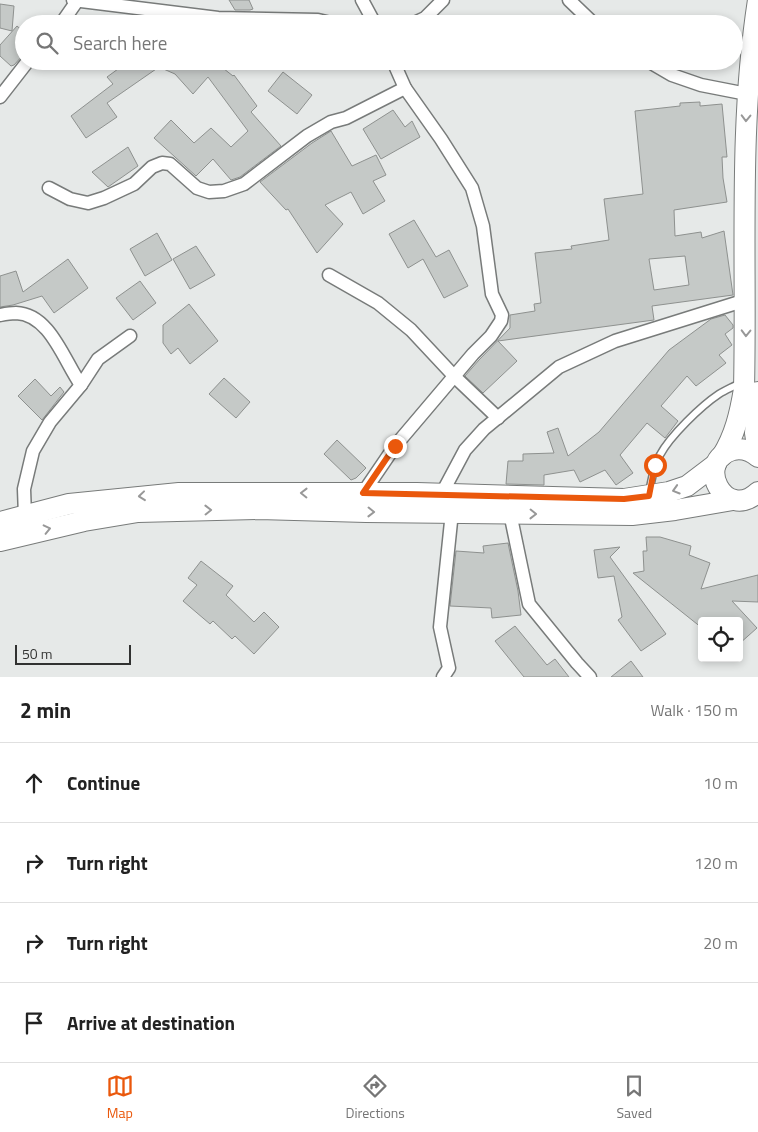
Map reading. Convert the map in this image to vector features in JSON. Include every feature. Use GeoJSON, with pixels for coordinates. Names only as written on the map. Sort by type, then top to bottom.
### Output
{"type":"FeatureCollection","features":[{"type":"Feature","properties":{"kind":"main road"},"geometry":{"type":"LineString","coordinates":[[758,0],[747,94],[745,190],[746,300],[751,387],[758,452]]}},
{"type":"Feature","properties":{"kind":"main road"},"geometry":{"type":"LineString","coordinates":[[750,497],[725,496],[718,490],[714,472],[730,442],[740,411],[751,387]]}},
{"type":"Feature","properties":{"kind":"main road"},"geometry":{"type":"LineString","coordinates":[[0,522],[69,504],[179,493],[363,493],[624,499],[669,492],[687,486],[734,450],[748,451],[758,457]]}},
{"type":"Feature","properties":{"kind":"main road"},"geometry":{"type":"LineString","coordinates":[[0,541],[84,521],[138,512],[259,509],[632,515],[675,510],[750,497]]}},
{"type":"Feature","properties":{"kind":"street"},"geometry":{"type":"LineString","coordinates":[[73,0],[193,15]]}},
{"type":"Feature","properties":{"kind":"street"},"geometry":{"type":"LineString","coordinates":[[362,0],[370,15]]}},
{"type":"Feature","properties":{"kind":"street"},"geometry":{"type":"LineString","coordinates":[[428,15],[443,0]]}},
{"type":"Feature","properties":{"kind":"street"},"geometry":{"type":"LineString","coordinates":[[569,0],[585,15]]}},
{"type":"Feature","properties":{"kind":"street"},"geometry":{"type":"LineString","coordinates":[[67,15],[77,1]]}},
{"type":"Feature","properties":{"kind":"street"},"geometry":{"type":"LineString","coordinates":[[0,97],[21,70]]}},
{"type":"Feature","properties":{"kind":"street"},"geometry":{"type":"LineString","coordinates":[[363,493],[395,446],[454,376],[491,336],[502,315],[492,294],[483,226],[472,188],[436,131],[405,88],[397,70]]}},
{"type":"Feature","properties":{"kind":"street"},"geometry":{"type":"LineString","coordinates":[[663,70],[701,85],[747,94]]}},
{"type":"Feature","properties":{"kind":"street"},"geometry":{"type":"LineString","coordinates":[[49,188],[70,199],[88,203],[134,184],[152,167],[162,163],[170,164],[197,188],[209,192],[224,191],[244,184],[307,136],[331,122],[346,118],[405,88]]}},
{"type":"Feature","properties":{"kind":"street"},"geometry":{"type":"LineString","coordinates":[[329,275],[378,303],[398,319],[498,418]]}},
{"type":"Feature","properties":{"kind":"street"},"geometry":{"type":"LineString","coordinates":[[441,495],[465,450],[484,429],[559,367],[615,340],[746,300]]}},
{"type":"Feature","properties":{"kind":"street"},"geometry":{"type":"LineString","coordinates":[[0,315],[16,313],[38,319],[53,337],[69,368],[81,385]]}},
{"type":"Feature","properties":{"kind":"street"},"geometry":{"type":"LineString","coordinates":[[25,516],[24,489],[33,451],[50,422],[81,385],[98,359],[130,336]]}},
{"type":"Feature","properties":{"kind":"street"},"geometry":{"type":"LineString","coordinates":[[443,677],[449,668],[440,627],[452,512]]}},
{"type":"Feature","properties":{"kind":"street"},"geometry":{"type":"LineString","coordinates":[[510,513],[529,604],[590,677]]}},
{"type":"Feature","properties":{"kind":"lane"},"geometry":{"type":"LineString","coordinates":[[649,496],[655,465],[660,454],[687,422],[719,394],[751,387]]}},
{"type":"Feature","properties":{"kind":"building"},"geometry":{"type":"Polygon","coordinates":[[[229,0],[249,0],[253,9],[235,10],[229,0]]]}},
{"type":"Feature","properties":{"kind":"building"},"geometry":{"type":"Polygon","coordinates":[[[0,4],[14,6],[12,31],[0,28],[0,4]]]}},
{"type":"Feature","properties":{"kind":"building"},"geometry":{"type":"Polygon","coordinates":[[[15,28],[14,65],[11,66],[0,56],[0,45],[15,28]]]}},
{"type":"Feature","properties":{"kind":"building"},"geometry":{"type":"Polygon","coordinates":[[[117,70],[155,70],[107,103],[117,117],[86,138],[71,116],[113,84],[107,77],[117,70]]]}},
{"type":"Feature","properties":{"kind":"building"},"geometry":{"type":"Polygon","coordinates":[[[166,70],[225,70],[234,75],[257,106],[251,112],[281,146],[240,177],[231,180],[213,159],[196,176],[154,138],[171,120],[194,143],[211,128],[231,147],[248,131],[208,77],[193,94],[175,74],[166,70]]]}},
{"type":"Feature","properties":{"kind":"building"},"geometry":{"type":"Polygon","coordinates":[[[283,72],[312,95],[297,114],[268,91],[283,72]]]}},
{"type":"Feature","properties":{"kind":"building"},"geometry":{"type":"Polygon","coordinates":[[[700,102],[700,106],[722,104],[727,157],[722,157],[723,178],[727,202],[674,210],[675,236],[701,232],[702,238],[724,231],[733,295],[652,306],[654,320],[498,341],[517,361],[483,393],[465,376],[510,328],[510,315],[535,311],[534,304],[541,303],[535,253],[572,249],[571,246],[609,240],[604,199],[643,194],[635,111],[680,106],[680,103],[700,102]],[[685,256],[649,259],[654,290],[689,285],[685,256]]]}},
{"type":"Feature","properties":{"kind":"building"},"geometry":{"type":"Polygon","coordinates":[[[393,110],[405,127],[412,121],[420,137],[381,159],[363,129],[393,110]]]}},
{"type":"Feature","properties":{"kind":"building"},"geometry":{"type":"Polygon","coordinates":[[[331,131],[352,166],[376,155],[386,175],[373,181],[385,201],[363,214],[351,192],[325,205],[343,224],[317,253],[288,209],[286,210],[260,182],[331,131]]]}},
{"type":"Feature","properties":{"kind":"building"},"geometry":{"type":"Polygon","coordinates":[[[128,147],[138,166],[108,187],[92,172],[128,147]]]}},
{"type":"Feature","properties":{"kind":"building"},"geometry":{"type":"Polygon","coordinates":[[[414,220],[436,257],[449,250],[468,286],[444,298],[423,259],[408,268],[389,234],[414,220]]]}},
{"type":"Feature","properties":{"kind":"building"},"geometry":{"type":"Polygon","coordinates":[[[157,233],[172,260],[145,276],[130,249],[157,233]]]}},
{"type":"Feature","properties":{"kind":"building"},"geometry":{"type":"Polygon","coordinates":[[[196,246],[215,275],[190,289],[173,259],[196,246]]]}},
{"type":"Feature","properties":{"kind":"building"},"geometry":{"type":"Polygon","coordinates":[[[68,259],[88,288],[54,313],[42,296],[0,307],[0,276],[16,271],[23,292],[68,259]]]}},
{"type":"Feature","properties":{"kind":"building"},"geometry":{"type":"Polygon","coordinates":[[[140,281],[156,303],[133,320],[116,298],[140,281]]]}},
{"type":"Feature","properties":{"kind":"building"},"geometry":{"type":"Polygon","coordinates":[[[189,304],[218,341],[190,364],[178,348],[171,354],[163,343],[163,325],[189,304]]]}},
{"type":"Feature","properties":{"kind":"building"},"geometry":{"type":"Polygon","coordinates":[[[725,315],[733,325],[733,328],[725,334],[732,345],[719,355],[726,363],[696,386],[687,376],[661,406],[678,421],[665,438],[647,423],[620,455],[633,473],[616,485],[605,470],[580,482],[574,470],[544,475],[544,485],[506,484],[508,461],[523,461],[523,454],[554,453],[547,432],[558,428],[568,456],[599,432],[669,350],[711,319],[725,315]]]}},
{"type":"Feature","properties":{"kind":"building"},"geometry":{"type":"Polygon","coordinates":[[[224,378],[250,402],[236,418],[209,394],[224,378]]]}},
{"type":"Feature","properties":{"kind":"building"},"geometry":{"type":"Polygon","coordinates":[[[35,379],[51,396],[60,387],[64,392],[42,420],[18,396],[35,379]]]}},
{"type":"Feature","properties":{"kind":"building"},"geometry":{"type":"Polygon","coordinates":[[[337,440],[366,468],[356,478],[351,480],[324,454],[337,440]]]}},
{"type":"Feature","properties":{"kind":"building"},"geometry":{"type":"Polygon","coordinates":[[[646,537],[660,537],[691,546],[689,555],[710,563],[701,589],[758,575],[758,602],[732,601],[757,628],[743,640],[743,617],[698,617],[698,625],[633,573],[644,571],[643,551],[647,551],[646,537]]]}},
{"type":"Feature","properties":{"kind":"building"},"geometry":{"type":"Polygon","coordinates":[[[508,543],[521,615],[492,618],[491,608],[450,606],[456,551],[484,553],[483,546],[508,543]]]}},
{"type":"Feature","properties":{"kind":"building"},"geometry":{"type":"Polygon","coordinates":[[[620,547],[610,557],[666,634],[641,651],[618,620],[622,617],[614,576],[598,578],[594,550],[620,547]]]}},
{"type":"Feature","properties":{"kind":"building"},"geometry":{"type":"Polygon","coordinates":[[[201,561],[233,586],[226,595],[254,622],[264,612],[279,627],[254,654],[235,636],[232,639],[213,621],[210,624],[183,601],[197,585],[188,578],[201,561]]]}},
{"type":"Feature","properties":{"kind":"building"},"geometry":{"type":"Polygon","coordinates":[[[515,626],[547,665],[555,659],[569,677],[524,677],[495,641],[515,626]]]}},
{"type":"Feature","properties":{"kind":"building"},"geometry":{"type":"Polygon","coordinates":[[[631,661],[643,677],[611,677],[631,661]]]}},
{"type":"Feature","properties":{"kind":"route"},"geometry":{"type":"LineString","coordinates":[[395,446],[363,493],[624,499],[649,496],[655,465]]}}]}
